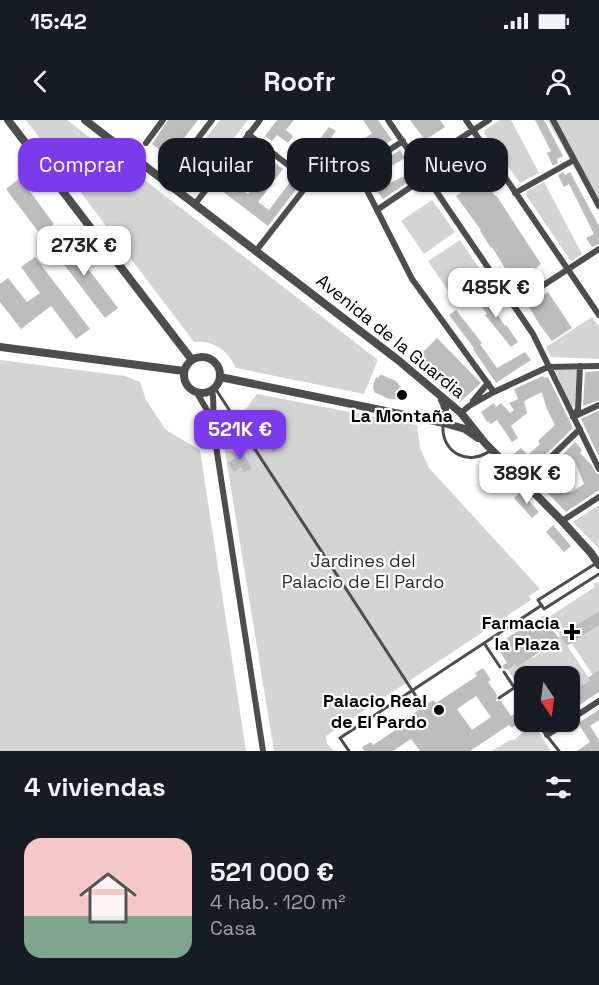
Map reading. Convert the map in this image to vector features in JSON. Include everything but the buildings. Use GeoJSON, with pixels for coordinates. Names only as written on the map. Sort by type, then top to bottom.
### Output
{"type":"FeatureCollection","features":[{"type":"Feature","properties":{"kind":"street"},"geometry":{"type":"LineString","coordinates":[[8,120],[192,360]]}},
{"type":"Feature","properties":{"kind":"street","name":"Avenida de la Guardia"},"geometry":{"type":"LineString","coordinates":[[85,120],[158,177]]}},
{"type":"Feature","properties":{"kind":"street"},"geometry":{"type":"LineString","coordinates":[[146,142],[163,120]]}},
{"type":"Feature","properties":{"kind":"street"},"geometry":{"type":"LineString","coordinates":[[198,138],[212,120]]}},
{"type":"Feature","properties":{"kind":"street"},"geometry":{"type":"LineString","coordinates":[[195,204],[260,120]]}},
{"type":"Feature","properties":{"kind":"street"},"geometry":{"type":"LineString","coordinates":[[388,120],[403,141],[392,148]]}},
{"type":"Feature","properties":{"kind":"street"},"geometry":{"type":"LineString","coordinates":[[466,120],[599,315]]}},
{"type":"Feature","properties":{"kind":"street"},"geometry":{"type":"LineString","coordinates":[[463,138],[489,120]]}},
{"type":"Feature","properties":{"kind":"street"},"geometry":{"type":"LineString","coordinates":[[553,120],[599,206]]}},
{"type":"Feature","properties":{"kind":"street"},"geometry":{"type":"LineString","coordinates":[[248,134],[287,164]]}},
{"type":"Feature","properties":{"kind":"street"},"geometry":{"type":"LineString","coordinates":[[515,193],[574,160]]}},
{"type":"Feature","properties":{"kind":"street","name":"Avenida de la Guardia"},"geometry":{"type":"LineString","coordinates":[[179,192],[461,413],[489,446],[597,560]]}},
{"type":"Feature","properties":{"kind":"street"},"geometry":{"type":"LineString","coordinates":[[256,251],[302,192]]}},
{"type":"Feature","properties":{"kind":"street"},"geometry":{"type":"LineString","coordinates":[[368,192],[412,279],[494,392]]}},
{"type":"Feature","properties":{"kind":"street"},"geometry":{"type":"LineString","coordinates":[[377,210],[404,192]]}},
{"type":"Feature","properties":{"kind":"street"},"geometry":{"type":"LineString","coordinates":[[438,192],[532,334],[599,469]]}},
{"type":"Feature","properties":{"kind":"street"},"geometry":{"type":"LineString","coordinates":[[513,305],[599,249]]}},
{"type":"Feature","properties":{"kind":"street"},"geometry":{"type":"LineString","coordinates":[[0,347],[184,371]]}},
{"type":"Feature","properties":{"kind":"street"},"geometry":{"type":"LineString","coordinates":[[212,421],[197,393],[186,384],[184,371],[192,360],[203,357],[210,359],[217,366],[220,377],[213,389],[212,421],[263,751]]}},
{"type":"Feature","properties":{"kind":"street"},"geometry":{"type":"LineString","coordinates":[[573,417],[578,409],[580,366]]}},
{"type":"Feature","properties":{"kind":"street"},"geometry":{"type":"LineString","coordinates":[[469,406],[548,367],[599,366]]}},
{"type":"Feature","properties":{"kind":"street"},"geometry":{"type":"LineString","coordinates":[[220,377],[444,423],[465,429],[489,446]]}},
{"type":"Feature","properties":{"kind":"street"},"geometry":{"type":"LineString","coordinates":[[444,423],[469,406],[488,383]]}},
{"type":"Feature","properties":{"kind":"street"},"geometry":{"type":"LineString","coordinates":[[197,393],[213,389]]}},
{"type":"Feature","properties":{"kind":"street"},"geometry":{"type":"LineString","coordinates":[[434,421],[446,411],[446,406],[437,392]]}},
{"type":"Feature","properties":{"kind":"street"},"geometry":{"type":"LineString","coordinates":[[573,417],[599,405]]}},
{"type":"Feature","properties":{"kind":"street"},"geometry":{"type":"LineString","coordinates":[[461,413],[460,419],[465,429]]}},
{"type":"Feature","properties":{"kind":"street"},"geometry":{"type":"LineString","coordinates":[[525,482],[580,429]]}},
{"type":"Feature","properties":{"kind":"street"},"geometry":{"type":"LineString","coordinates":[[562,521],[599,497]]}},
{"type":"Feature","properties":{"kind":"street"},"geometry":{"type":"LineString","coordinates":[[580,714],[599,701]]}},
{"type":"Feature","properties":{"kind":"street"},"geometry":{"type":"LineString","coordinates":[[547,735],[552,732]]}},
{"type":"Feature","properties":{"kind":"lane"},"geometry":{"type":"LineString","coordinates":[[213,389],[423,707]]}},
{"type":"Feature","properties":{"kind":"lane"},"geometry":{"type":"LineString","coordinates":[[444,423],[445,442],[456,454],[467,458],[481,457],[489,446]]}},
{"type":"Feature","properties":{"kind":"lane"},"geometry":{"type":"LineString","coordinates":[[597,560],[538,600],[544,609],[599,574]]}},
{"type":"Feature","properties":{"kind":"lane"},"geometry":{"type":"LineString","coordinates":[[349,751],[339,738],[542,605]]}},
{"type":"Feature","properties":{"kind":"lane"},"geometry":{"type":"LineString","coordinates":[[484,643],[500,667]]}},
{"type":"Feature","properties":{"kind":"lane"},"geometry":{"type":"LineString","coordinates":[[499,698],[514,688],[504,672]]}},
{"type":"Feature","properties":{"kind":"lane"},"geometry":{"type":"LineString","coordinates":[[544,732],[559,751]]}},
{"type":"Feature","properties":{"kind":"green space"},"geometry":{"type":"Polygon","coordinates":[[[26,120],[67,120],[90,138],[40,138],[26,120]]]}},
{"type":"Feature","properties":{"kind":"green space"},"geometry":{"type":"Polygon","coordinates":[[[220,120],[248,120],[234,138],[206,138],[220,120]]]}},
{"type":"Feature","properties":{"kind":"green space"},"geometry":{"type":"Polygon","coordinates":[[[500,120],[511,120],[539,173],[520,183],[508,166],[508,138],[488,138],[484,133],[500,120]]]}},
{"type":"Feature","properties":{"kind":"green space"},"geometry":{"type":"Polygon","coordinates":[[[547,120],[599,120],[599,209],[547,120]]]}},
{"type":"Feature","properties":{"kind":"green space"},"geometry":{"type":"Polygon","coordinates":[[[146,181],[378,360],[364,394],[236,368],[229,356],[220,348],[208,343],[194,342],[80,192],[146,192],[146,181]]]}},
{"type":"Feature","properties":{"kind":"green space"},"geometry":{"type":"Polygon","coordinates":[[[544,182],[582,254],[572,261],[526,195],[527,191],[544,182]]]}},
{"type":"Feature","properties":{"kind":"green space"},"geometry":{"type":"Polygon","coordinates":[[[432,200],[455,232],[424,254],[401,221],[432,200]]]}},
{"type":"Feature","properties":{"kind":"green space"},"geometry":{"type":"Polygon","coordinates":[[[460,240],[488,281],[456,302],[428,261],[460,240]]]}},
{"type":"Feature","properties":{"kind":"green space"},"geometry":{"type":"Polygon","coordinates":[[[592,317],[599,327],[599,359],[551,357],[546,347],[592,317]]]}},
{"type":"Feature","properties":{"kind":"green space"},"geometry":{"type":"Polygon","coordinates":[[[0,360],[125,376],[140,382],[146,400],[166,430],[200,450],[246,751],[0,751],[0,360]]]}},
{"type":"Feature","properties":{"kind":"green space"},"geometry":{"type":"Polygon","coordinates":[[[555,370],[577,370],[575,406],[571,407],[555,370]]]}},
{"type":"Feature","properties":{"kind":"green space","name":"Jardines del Palacio de El Pardo"},"geometry":{"type":"Polygon","coordinates":[[[257,394],[417,425],[420,448],[429,468],[540,589],[529,596],[531,600],[326,736],[327,744],[334,751],[274,751],[221,427],[243,413],[257,394]]]}},
{"type":"Feature","properties":{"kind":"green space"},"geometry":{"type":"Polygon","coordinates":[[[599,505],[599,549],[573,522],[599,505]]]}},
{"type":"Feature","properties":{"kind":"green space"},"geometry":{"type":"Polygon","coordinates":[[[599,582],[599,611],[560,635],[549,617],[595,587],[593,584],[599,582]]]}},
{"type":"Feature","properties":{"kind":"green space"},"geometry":{"type":"Polygon","coordinates":[[[599,625],[599,670],[593,675],[570,641],[576,640],[599,625]]]}},
{"type":"Feature","properties":{"kind":"green space"},"geometry":{"type":"Polygon","coordinates":[[[560,635],[590,680],[580,686],[580,666],[518,666],[559,640],[560,635]]]}},
{"type":"Feature","properties":{"kind":"green space"},"geometry":{"type":"Polygon","coordinates":[[[515,665],[516,666],[514,666],[514,680],[508,670],[515,665]]]}},
{"type":"Feature","properties":{"kind":"green space"},"geometry":{"type":"Polygon","coordinates":[[[524,732],[538,732],[551,751],[492,751],[514,740],[524,732]]]}},
{"type":"Feature","properties":{"kind":"place","name":"La Montaña"},"geometry":{"type":"Point","coordinates":[402,395]}},
{"type":"Feature","properties":{"kind":"place","name":"Farmacia la Plaza"},"geometry":{"type":"Point","coordinates":[572,632]}},
{"type":"Feature","properties":{"kind":"place","name":"Palacio Real de El Pardo"},"geometry":{"type":"Point","coordinates":[439,710]}}]}
